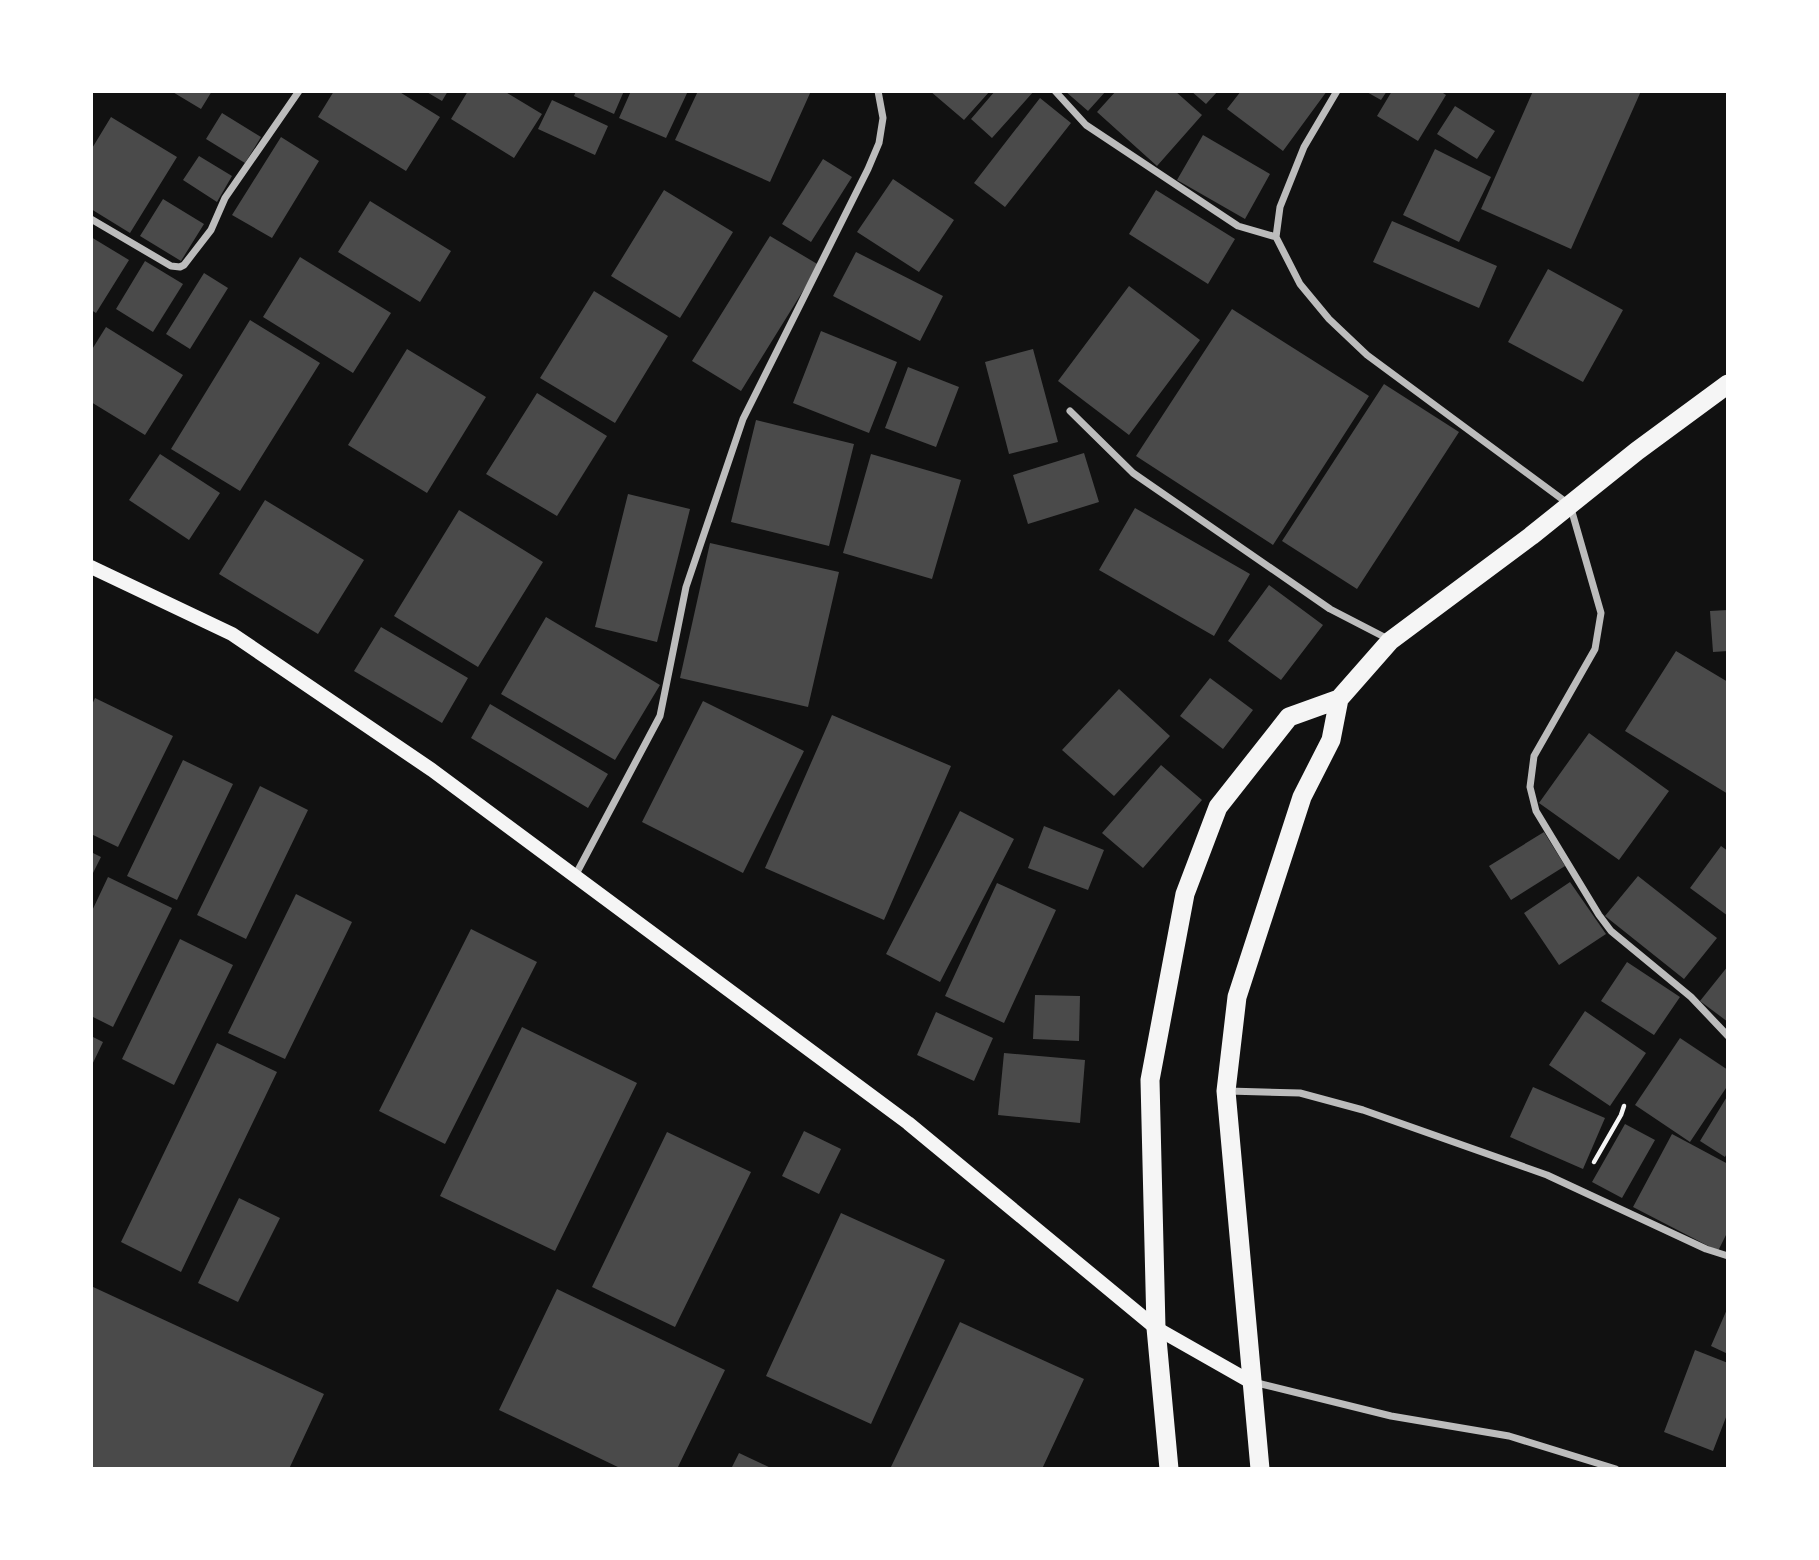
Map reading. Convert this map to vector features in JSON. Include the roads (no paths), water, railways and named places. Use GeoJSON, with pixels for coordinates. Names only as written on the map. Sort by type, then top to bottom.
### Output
{"type":"FeatureCollection","features":[{"type":"Feature","properties":{"kind":"highway"},"geometry":{"type":"LineString","coordinates":[[1169,1469],[1156,1328],[1150,1080],[1185,894],[1218,807],[1289,717],[1339,699],[1390,640],[1728,384]]}},
{"type":"Feature","properties":{"kind":"highway"},"geometry":{"type":"LineString","coordinates":[[1259,1469],[1226,1091],[1237,997],[1302,797],[1331,740],[1339,699]]}},
{"type":"Feature","properties":{"kind":"main road"},"geometry":{"type":"LineString","coordinates":[[91,567],[232,635],[432,770],[908,1123],[1156,1328],[1251,1382]]}},
{"type":"Feature","properties":{"kind":"street"},"geometry":{"type":"LineString","coordinates":[[91,219],[171,266],[184,265],[211,230],[225,198],[299,91]]}},
{"type":"Feature","properties":{"kind":"street"},"geometry":{"type":"LineString","coordinates":[[575,876],[660,716],[686,587],[743,419],[879,143],[883,118],[878,91]]}},
{"type":"Feature","properties":{"kind":"street"},"geometry":{"type":"LineString","coordinates":[[1055,91],[1086,125],[1238,226],[1276,237]]}},
{"type":"Feature","properties":{"kind":"street"},"geometry":{"type":"LineString","coordinates":[[1337,91],[1304,147],[1280,206],[1276,237],[1300,284],[1329,319],[1367,355],[1570,506],[1601,613],[1595,649],[1534,756],[1530,788],[1536,811],[1611,931],[1691,998],[1728,1036]]}},
{"type":"Feature","properties":{"kind":"street"},"geometry":{"type":"LineString","coordinates":[[1070,411],[1133,473],[1331,609],[1390,640]]}},
{"type":"Feature","properties":{"kind":"street"},"geometry":{"type":"LineString","coordinates":[[1226,1091],[1300,1093],[1363,1110],[1547,1175],[1706,1249],[1728,1255]]}},
{"type":"Feature","properties":{"kind":"street"},"geometry":{"type":"LineString","coordinates":[[1251,1382],[1391,1416],[1508,1436],[1616,1469]]}}]}
